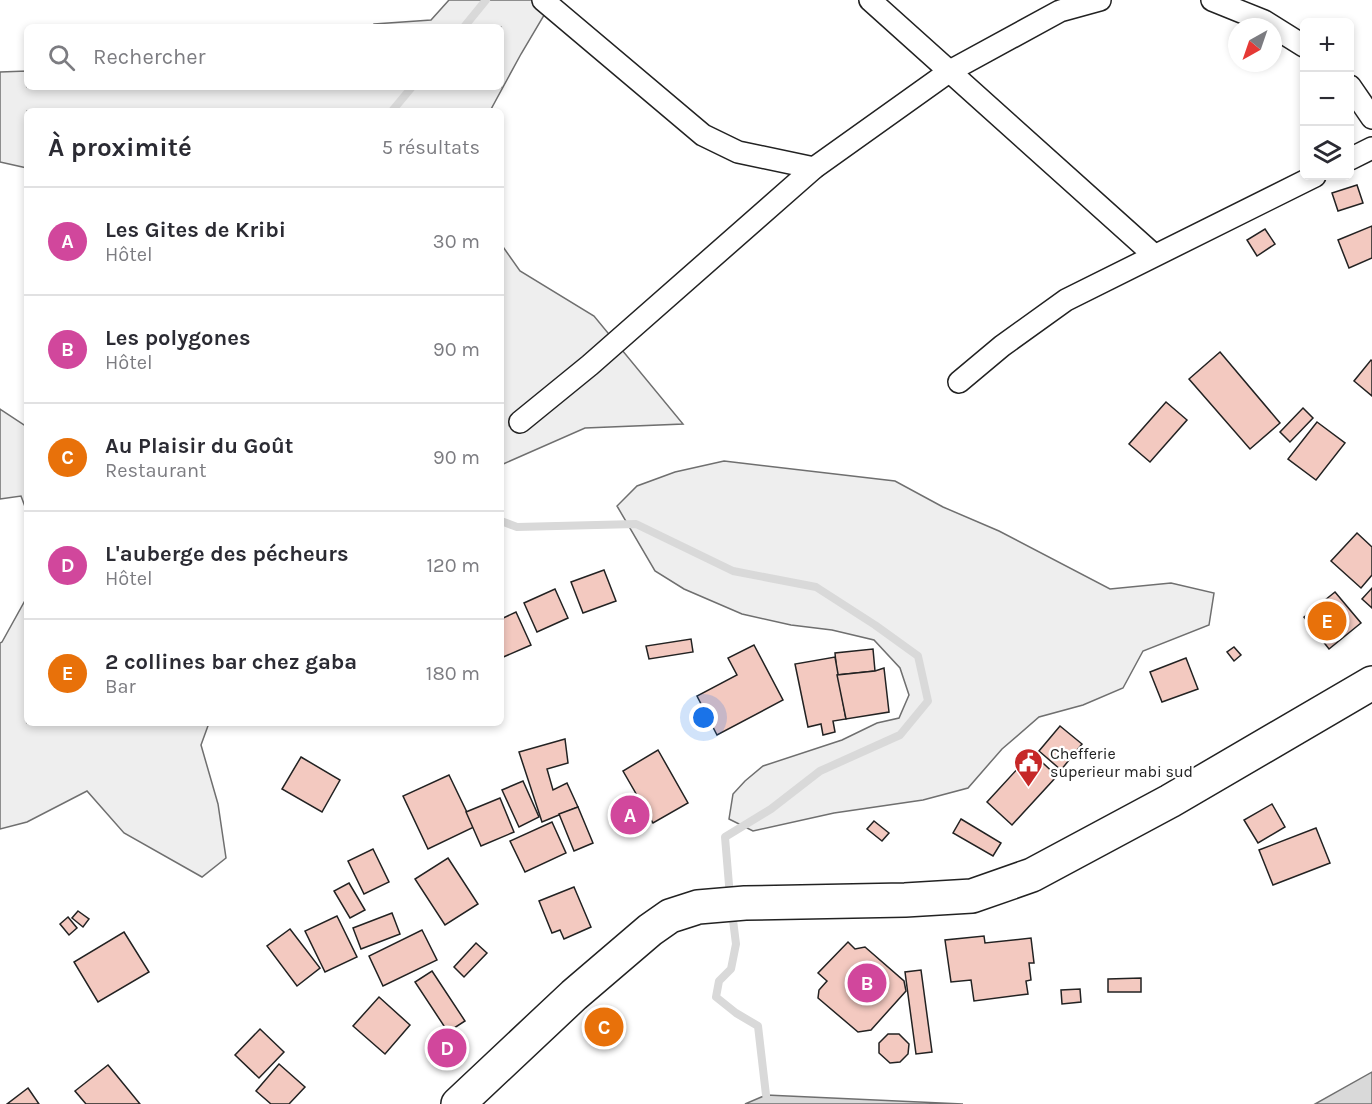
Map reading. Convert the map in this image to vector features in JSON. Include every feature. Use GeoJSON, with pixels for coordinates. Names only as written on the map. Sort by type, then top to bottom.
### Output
{"type":"FeatureCollection","features":[{"type":"Feature","properties":{"kind":"highway"},"geometry":{"type":"LineString","coordinates":[[458,1104],[574,995],[650,930],[670,916],[698,907],[745,903],[905,900],[972,896],[1032,875],[1170,801],[1372,683]]}},
{"type":"Feature","properties":{"kind":"street"},"geometry":{"type":"LineString","coordinates":[[543,0],[703,135],[738,152],[814,168]]}},
{"type":"Feature","properties":{"kind":"street"},"geometry":{"type":"LineString","coordinates":[[870,0],[1154,255]]}},
{"type":"Feature","properties":{"kind":"street"},"geometry":{"type":"LineString","coordinates":[[520,422],[590,365],[814,168],[950,71],[1060,11],[1100,0]]}},
{"type":"Feature","properties":{"kind":"street"},"geometry":{"type":"LineString","coordinates":[[1212,0],[1264,21],[1300,43]]}},
{"type":"Feature","properties":{"kind":"street"},"geometry":{"type":"LineString","coordinates":[[1354,92],[1372,118]]}},
{"type":"Feature","properties":{"kind":"street"},"geometry":{"type":"LineString","coordinates":[[1354,157],[1372,148]]}},
{"type":"Feature","properties":{"kind":"street"},"geometry":{"type":"LineString","coordinates":[[959,382],[1002,346],[1066,300],[1307,180]]}},
{"type":"Feature","properties":{"kind":"shaded area"},"geometry":{"type":"Polygon","coordinates":[[[449,0],[553,0],[504,85],[504,24],[374,24],[431,20],[449,0]]]}},
{"type":"Feature","properties":{"kind":"shaded area"},"geometry":{"type":"Polygon","coordinates":[[[24,71],[24,90],[501,90],[492,108],[24,108],[24,167],[0,162],[0,72],[24,71]]]}},
{"type":"Feature","properties":{"kind":"shaded area"},"geometry":{"type":"Polygon","coordinates":[[[504,248],[520,271],[594,316],[683,424],[585,428],[504,464],[504,248]]]}},
{"type":"Feature","properties":{"kind":"shaded area"},"geometry":{"type":"Polygon","coordinates":[[[0,409],[24,425],[24,504],[21,496],[0,499],[0,409]]]}},
{"type":"Feature","properties":{"kind":"shaded area"},"geometry":{"type":"Polygon","coordinates":[[[724,461],[895,481],[943,507],[999,531],[1110,589],[1171,583],[1214,593],[1209,625],[1143,651],[1123,688],[1083,705],[1039,717],[1002,749],[968,788],[923,800],[834,813],[753,831],[729,819],[733,794],[745,781],[763,766],[842,740],[877,723],[899,718],[909,695],[900,668],[874,640],[742,614],[684,589],[655,571],[617,506],[637,486],[675,472],[724,461]]]}},
{"type":"Feature","properties":{"kind":"shaded area"},"geometry":{"type":"Polygon","coordinates":[[[24,602],[24,726],[208,726],[201,745],[218,804],[226,858],[202,877],[124,833],[87,791],[27,822],[0,829],[0,643],[24,602]]]}},
{"type":"Feature","properties":{"kind":"shaded area"},"geometry":{"type":"Polygon","coordinates":[[[1372,1072],[1372,1104],[1315,1104],[1372,1072]]]}},
{"type":"Feature","properties":{"kind":"shaded area"},"geometry":{"type":"Polygon","coordinates":[[[766,1095],[963,1104],[745,1104],[766,1095]]]}},
{"type":"Feature","properties":{"kind":"building"},"geometry":{"type":"Polygon","coordinates":[[[1357,185],[1363,203],[1338,211],[1332,193],[1357,185]]]}},
{"type":"Feature","properties":{"kind":"building"},"geometry":{"type":"Polygon","coordinates":[[[1372,226],[1372,258],[1349,268],[1338,240],[1372,226]]]}},
{"type":"Feature","properties":{"kind":"building"},"geometry":{"type":"Polygon","coordinates":[[[1265,229],[1275,244],[1257,256],[1247,240],[1265,229]]]}},
{"type":"Feature","properties":{"kind":"building"},"geometry":{"type":"Polygon","coordinates":[[[1220,352],[1280,423],[1250,449],[1189,379],[1220,352]]]}},
{"type":"Feature","properties":{"kind":"building"},"geometry":{"type":"Polygon","coordinates":[[[1372,361],[1372,396],[1354,381],[1372,361]]]}},
{"type":"Feature","properties":{"kind":"building"},"geometry":{"type":"Polygon","coordinates":[[[1166,402],[1187,420],[1150,462],[1129,444],[1166,402]]]}},
{"type":"Feature","properties":{"kind":"building"},"geometry":{"type":"Polygon","coordinates":[[[1303,408],[1313,418],[1290,442],[1280,432],[1303,408]]]}},
{"type":"Feature","properties":{"kind":"building"},"geometry":{"type":"Polygon","coordinates":[[[1317,422],[1345,443],[1316,480],[1288,459],[1317,422]]]}},
{"type":"Feature","properties":{"kind":"building"},"geometry":{"type":"Polygon","coordinates":[[[1357,533],[1372,547],[1372,575],[1361,588],[1331,561],[1357,533]]]}},
{"type":"Feature","properties":{"kind":"building"},"geometry":{"type":"Polygon","coordinates":[[[604,570],[616,601],[583,613],[571,582],[604,570]]]}},
{"type":"Feature","properties":{"kind":"building"},"geometry":{"type":"Polygon","coordinates":[[[1372,588],[1372,608],[1362,599],[1372,588]]]}},
{"type":"Feature","properties":{"kind":"building"},"geometry":{"type":"Polygon","coordinates":[[[555,589],[568,618],[537,632],[524,603],[555,589]]]}},
{"type":"Feature","properties":{"kind":"building"},"geometry":{"type":"Polygon","coordinates":[[[1335,592],[1361,623],[1329,649],[1304,617],[1335,592]]]}},
{"type":"Feature","properties":{"kind":"building"},"geometry":{"type":"Polygon","coordinates":[[[516,612],[531,645],[504,657],[504,618],[516,612]]]}},
{"type":"Feature","properties":{"kind":"building"},"geometry":{"type":"Polygon","coordinates":[[[691,639],[693,652],[649,659],[646,646],[691,639]]]}},
{"type":"Feature","properties":{"kind":"building"},"geometry":{"type":"Polygon","coordinates":[[[754,645],[783,700],[717,735],[697,696],[737,675],[728,658],[754,645]]]}},
{"type":"Feature","properties":{"kind":"building"},"geometry":{"type":"Polygon","coordinates":[[[1234,647],[1241,655],[1234,661],[1227,652],[1234,647]]]}},
{"type":"Feature","properties":{"kind":"building"},"geometry":{"type":"Polygon","coordinates":[[[873,649],[875,671],[837,675],[835,653],[873,649]]]}},
{"type":"Feature","properties":{"kind":"building"},"geometry":{"type":"Polygon","coordinates":[[[835,657],[846,719],[833,721],[835,732],[823,735],[821,724],[808,727],[795,664],[835,657]]]}},
{"type":"Feature","properties":{"kind":"building"},"geometry":{"type":"Polygon","coordinates":[[[1186,658],[1198,689],[1162,702],[1150,672],[1186,658]]]}},
{"type":"Feature","properties":{"kind":"building"},"geometry":{"type":"Polygon","coordinates":[[[884,668],[889,712],[846,719],[837,675],[884,668]]]}},
{"type":"Feature","properties":{"kind":"building"},"geometry":{"type":"Polygon","coordinates":[[[1060,726],[1082,744],[1061,770],[1039,751],[1060,726]]]}},
{"type":"Feature","properties":{"kind":"building"},"geometry":{"type":"Polygon","coordinates":[[[565,739],[568,763],[547,769],[553,790],[567,783],[578,807],[542,822],[519,752],[565,739]]]}},
{"type":"Feature","properties":{"kind":"building"},"geometry":{"type":"Polygon","coordinates":[[[658,750],[688,803],[653,823],[623,771],[658,750]]]}},
{"type":"Feature","properties":{"kind":"building"},"geometry":{"type":"Polygon","coordinates":[[[1032,753],[1057,776],[1012,825],[987,802],[1032,753]]]}},
{"type":"Feature","properties":{"kind":"building"},"geometry":{"type":"Polygon","coordinates":[[[301,757],[340,780],[322,812],[282,789],[301,757]]]}},
{"type":"Feature","properties":{"kind":"building"},"geometry":{"type":"Polygon","coordinates":[[[449,775],[474,827],[428,849],[403,796],[449,775]]]}},
{"type":"Feature","properties":{"kind":"building"},"geometry":{"type":"Polygon","coordinates":[[[523,781],[539,817],[519,827],[502,790],[523,781]]]}},
{"type":"Feature","properties":{"kind":"building"},"geometry":{"type":"Polygon","coordinates":[[[500,798],[514,832],[481,846],[466,812],[500,798]]]}},
{"type":"Feature","properties":{"kind":"building"},"geometry":{"type":"Polygon","coordinates":[[[1272,804],[1285,827],[1258,843],[1244,820],[1272,804]]]}},
{"type":"Feature","properties":{"kind":"building"},"geometry":{"type":"Polygon","coordinates":[[[578,807],[593,843],[574,851],[559,814],[578,807]]]}},
{"type":"Feature","properties":{"kind":"building"},"geometry":{"type":"Polygon","coordinates":[[[961,819],[1001,843],[993,856],[953,833],[961,819]]]}},
{"type":"Feature","properties":{"kind":"building"},"geometry":{"type":"Polygon","coordinates":[[[874,821],[889,833],[882,841],[867,829],[874,821]]]}},
{"type":"Feature","properties":{"kind":"building"},"geometry":{"type":"Polygon","coordinates":[[[552,822],[566,853],[525,872],[510,841],[552,822]]]}},
{"type":"Feature","properties":{"kind":"building"},"geometry":{"type":"Polygon","coordinates":[[[1316,828],[1330,863],[1273,885],[1259,850],[1316,828]]]}},
{"type":"Feature","properties":{"kind":"building"},"geometry":{"type":"Polygon","coordinates":[[[373,849],[389,882],[364,894],[348,861],[373,849]]]}},
{"type":"Feature","properties":{"kind":"building"},"geometry":{"type":"Polygon","coordinates":[[[448,858],[478,904],[445,925],[415,879],[448,858]]]}},
{"type":"Feature","properties":{"kind":"building"},"geometry":{"type":"Polygon","coordinates":[[[349,883],[365,910],[350,918],[334,891],[349,883]]]}},
{"type":"Feature","properties":{"kind":"building"},"geometry":{"type":"Polygon","coordinates":[[[574,887],[591,927],[564,939],[560,930],[552,933],[539,901],[574,887]]]}},
{"type":"Feature","properties":{"kind":"building"},"geometry":{"type":"Polygon","coordinates":[[[78,911],[89,919],[83,927],[72,918],[78,911]]]}},
{"type":"Feature","properties":{"kind":"building"},"geometry":{"type":"Polygon","coordinates":[[[392,913],[400,934],[361,949],[353,928],[392,913]]]}},
{"type":"Feature","properties":{"kind":"building"},"geometry":{"type":"Polygon","coordinates":[[[337,916],[357,957],[325,972],[305,931],[337,916]]]}},
{"type":"Feature","properties":{"kind":"building"},"geometry":{"type":"Polygon","coordinates":[[[68,917],[77,928],[69,935],[60,924],[68,917]]]}},
{"type":"Feature","properties":{"kind":"building"},"geometry":{"type":"Polygon","coordinates":[[[290,929],[320,968],[297,986],[267,946],[290,929]]]}},
{"type":"Feature","properties":{"kind":"building"},"geometry":{"type":"Polygon","coordinates":[[[422,930],[437,960],[383,986],[369,956],[422,930]]]}},
{"type":"Feature","properties":{"kind":"building"},"geometry":{"type":"Polygon","coordinates":[[[124,932],[149,972],[98,1002],[74,962],[124,932]]]}},
{"type":"Feature","properties":{"kind":"building"},"geometry":{"type":"Polygon","coordinates":[[[984,936],[985,943],[1031,938],[1034,963],[1029,963],[1031,980],[1026,981],[1028,994],[974,1001],[971,980],[951,982],[945,940],[984,936]]]}},
{"type":"Feature","properties":{"kind":"building"},"geometry":{"type":"Polygon","coordinates":[[[848,942],[855,949],[865,947],[904,981],[906,991],[871,1030],[858,1032],[818,998],[819,990],[827,981],[818,973],[848,942]]]}},
{"type":"Feature","properties":{"kind":"building"},"geometry":{"type":"Polygon","coordinates":[[[476,943],[487,953],[464,977],[454,967],[476,943]]]}},
{"type":"Feature","properties":{"kind":"building"},"geometry":{"type":"Polygon","coordinates":[[[921,970],[932,1052],[916,1054],[905,972],[921,970]]]}},
{"type":"Feature","properties":{"kind":"building"},"geometry":{"type":"Polygon","coordinates":[[[432,971],[465,1021],[448,1032],[415,982],[432,971]]]}},
{"type":"Feature","properties":{"kind":"building"},"geometry":{"type":"Polygon","coordinates":[[[1141,978],[1141,992],[1108,992],[1108,979],[1141,978]]]}},
{"type":"Feature","properties":{"kind":"building"},"geometry":{"type":"Polygon","coordinates":[[[1080,989],[1081,1002],[1062,1004],[1061,990],[1080,989]]]}},
{"type":"Feature","properties":{"kind":"building"},"geometry":{"type":"Polygon","coordinates":[[[379,997],[410,1025],[385,1054],[353,1026],[379,997]]]}},
{"type":"Feature","properties":{"kind":"building"},"geometry":{"type":"Polygon","coordinates":[[[260,1029],[284,1052],[259,1078],[235,1055],[260,1029]]]}},
{"type":"Feature","properties":{"kind":"building"},"geometry":{"type":"Polygon","coordinates":[[[888,1034],[899,1034],[909,1044],[908,1054],[900,1062],[890,1063],[879,1053],[879,1043],[888,1034]]]}},
{"type":"Feature","properties":{"kind":"building"},"geometry":{"type":"Polygon","coordinates":[[[279,1064],[305,1087],[289,1104],[271,1104],[256,1091],[279,1064]]]}},
{"type":"Feature","properties":{"kind":"building"},"geometry":{"type":"Polygon","coordinates":[[[108,1065],[140,1104],[86,1104],[75,1091],[108,1065]]]}},
{"type":"Feature","properties":{"kind":"building"},"geometry":{"type":"Polygon","coordinates":[[[28,1088],[39,1104],[7,1104],[28,1088]]]}},
{"type":"Feature","properties":{"kind":"waterway"},"geometry":{"type":"LineString","coordinates":[[466,24],[486,0]]}},
{"type":"Feature","properties":{"kind":"waterway"},"geometry":{"type":"LineString","coordinates":[[394,108],[410,90]]}},
{"type":"Feature","properties":{"kind":"waterway"},"geometry":{"type":"LineString","coordinates":[[504,522],[517,527],[636,524],[733,571],[816,587],[918,656],[928,701],[900,735],[820,771],[771,809],[725,837],[730,897]]}},
{"type":"Feature","properties":{"kind":"waterway"},"geometry":{"type":"LineString","coordinates":[[732,912],[736,944],[731,969],[719,981],[716,997],[736,1013],[758,1026],[766,1095]]}},
{"type":"Feature","properties":{"kind":"place","name":"2 collines bar chez gaba"},"geometry":{"type":"Point","coordinates":[1327,621]}},
{"type":"Feature","properties":{"kind":"place","name":"Chefferie superieur mabi sud"},"geometry":{"type":"Point","coordinates":[1029,788]}},
{"type":"Feature","properties":{"kind":"place","name":"Les Gites de Kribi"},"geometry":{"type":"Point","coordinates":[630,815]}},
{"type":"Feature","properties":{"kind":"place","name":"Les polygones"},"geometry":{"type":"Point","coordinates":[867,983]}},
{"type":"Feature","properties":{"kind":"place","name":"Au Plaisir du Goût"},"geometry":{"type":"Point","coordinates":[604,1027]}},
{"type":"Feature","properties":{"kind":"place","name":"L'auberge des pécheurs"},"geometry":{"type":"Point","coordinates":[447,1048]}}]}
